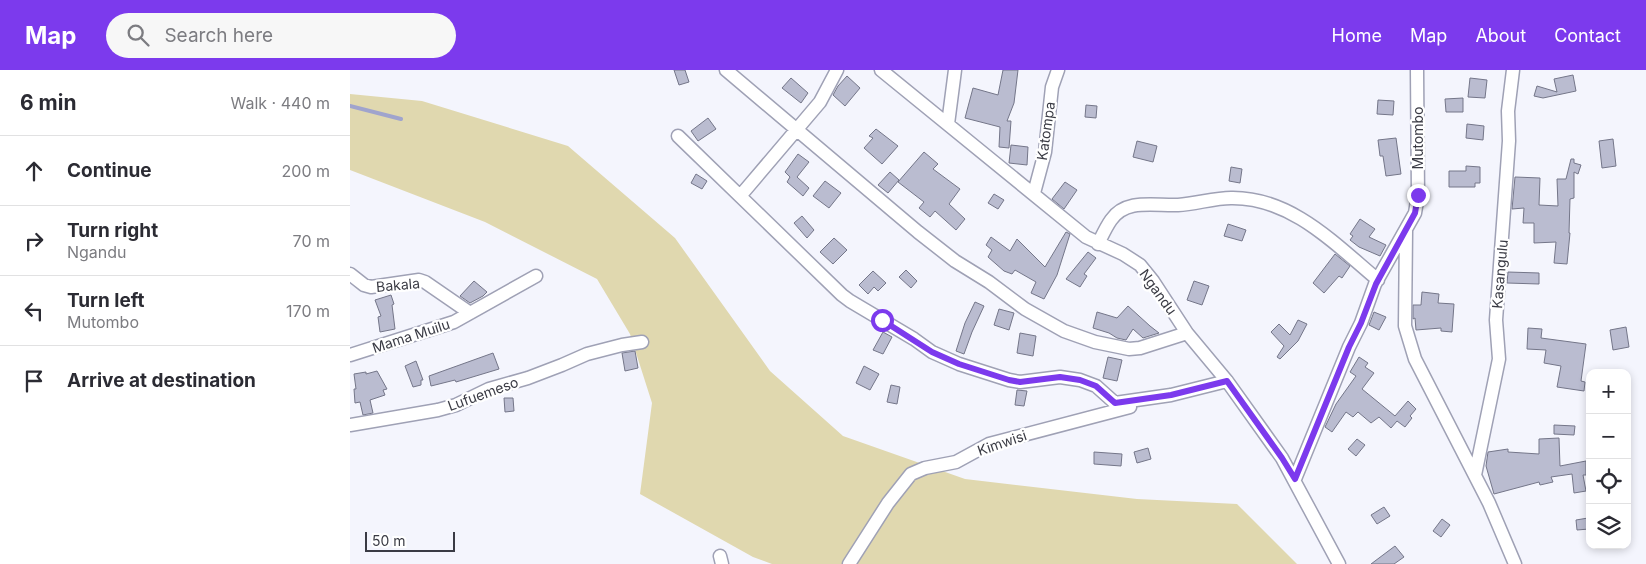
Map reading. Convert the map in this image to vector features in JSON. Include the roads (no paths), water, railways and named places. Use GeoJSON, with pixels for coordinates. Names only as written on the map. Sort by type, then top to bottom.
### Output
{"type":"FeatureCollection","features":[{"type":"Feature","properties":{"kind":"street"},"geometry":{"type":"LineString","coordinates":[[726,70],[796,131],[955,261],[989,282],[1025,309],[1064,332],[1095,342],[1129,349],[1140,348],[1187,333]]}},
{"type":"Feature","properties":{"kind":"street"},"geometry":{"type":"LineString","coordinates":[[740,195],[820,102],[837,70]]}},
{"type":"Feature","properties":{"kind":"street","name":"Ngandu"},"geometry":{"type":"LineString","coordinates":[[881,70],[1086,237],[1123,254],[1140,265],[1187,333],[1227,381],[1282,458],[1295,479],[1339,564]]}},
{"type":"Feature","properties":{"kind":"street"},"geometry":{"type":"LineString","coordinates":[[948,124],[955,70]]}},
{"type":"Feature","properties":{"kind":"street","name":"Katompa"},"geometry":{"type":"LineString","coordinates":[[1034,193],[1045,152],[1052,87],[1058,70]]}},
{"type":"Feature","properties":{"kind":"street","name":"Mutombo"},"geometry":{"type":"LineString","coordinates":[[1295,479],[1378,280],[1415,213],[1418,195],[1417,70]]}},
{"type":"Feature","properties":{"kind":"street","name":"Kasangulu"},"geometry":{"type":"LineString","coordinates":[[1475,475],[1499,359],[1496,320],[1509,142],[1508,110],[1513,70]]}},
{"type":"Feature","properties":{"kind":"street"},"geometry":{"type":"LineString","coordinates":[[678,136],[850,302],[914,339],[932,352],[959,364],[1009,380],[1020,382],[1060,377],[1080,380],[1096,386],[1115,403],[1171,395],[1227,381]]}},
{"type":"Feature","properties":{"kind":"street"},"geometry":{"type":"LineString","coordinates":[[1098,244],[1111,220],[1120,211],[1131,205],[1180,205],[1231,198],[1261,201],[1287,210],[1304,220],[1378,280]]}},
{"type":"Feature","properties":{"kind":"street"},"geometry":{"type":"LineString","coordinates":[[1406,230],[1405,326],[1415,360],[1489,503],[1515,564]]}},
{"type":"Feature","properties":{"kind":"street","name":"Bakala"},"geometry":{"type":"LineString","coordinates":[[350,274],[364,285],[371,287],[419,280],[470,312]]}},
{"type":"Feature","properties":{"kind":"street","name":"Mama Muilu"},"geometry":{"type":"LineString","coordinates":[[350,355],[448,325],[536,276]]}},
{"type":"Feature","properties":{"kind":"street","name":"Lufuemeso"},"geometry":{"type":"LineString","coordinates":[[350,425],[438,410],[456,405],[490,389],[544,372],[586,354],[642,342]]}},
{"type":"Feature","properties":{"kind":"street","name":"Kimwisi"},"geometry":{"type":"LineString","coordinates":[[849,564],[888,503],[911,474],[924,468],[956,462],[989,444],[1084,420],[1171,395]]}},
{"type":"Feature","properties":{"kind":"waterway"},"geometry":{"type":"LineString","coordinates":[[350,106],[401,119]]}}]}
